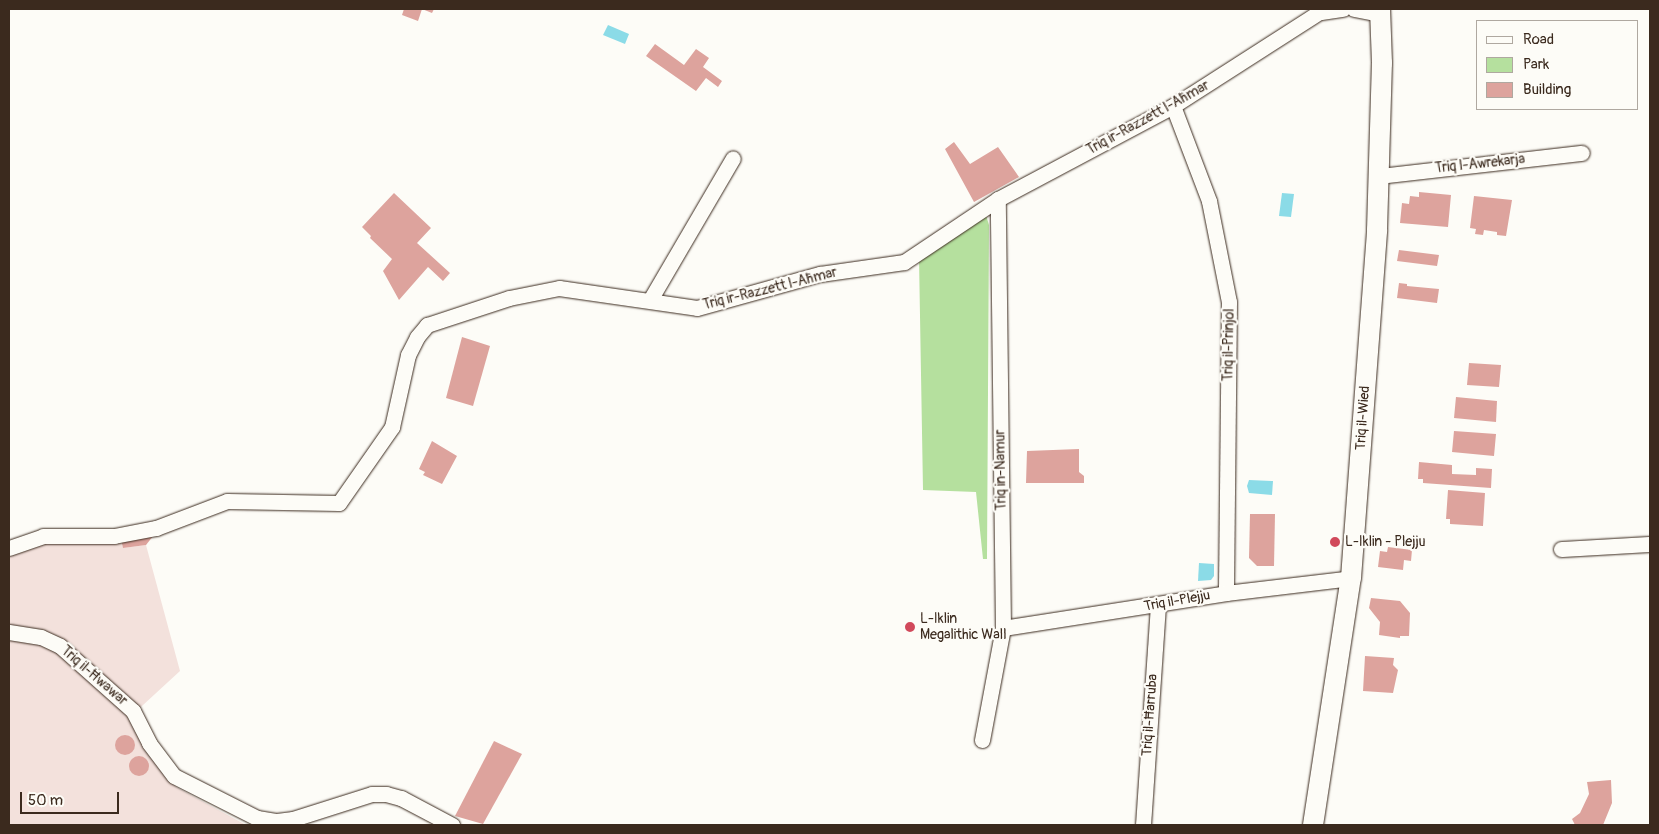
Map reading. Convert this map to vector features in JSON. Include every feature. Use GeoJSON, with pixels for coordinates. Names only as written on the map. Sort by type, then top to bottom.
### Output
{"type":"FeatureCollection","features":[{"type":"Feature","properties":{"kind":"street","name":"Triq ir-Razzett l-Aħmar"},"geometry":{"type":"LineString","coordinates":[[9,548],[43,536],[114,536],[156,528],[227,501],[339,503],[392,427],[408,355],[417,337],[427,325],[509,298],[559,288],[697,308],[820,274],[904,262],[998,199],[1173,106],[1322,11],[1343,9]]}},
{"type":"Feature","properties":{"kind":"street"},"geometry":{"type":"LineString","coordinates":[[1354,9],[1380,11]]}},
{"type":"Feature","properties":{"kind":"street","name":"Triq il-Wied"},"geometry":{"type":"LineString","coordinates":[[1313,825],[1351,578],[1379,176],[1382,63],[1380,11]]}},
{"type":"Feature","properties":{"kind":"street","name":"Triq il-Prinjol"},"geometry":{"type":"LineString","coordinates":[[1173,106],[1210,201],[1230,302],[1226,593]]}},
{"type":"Feature","properties":{"kind":"street","name":"Triq l-Awrekarja"},"geometry":{"type":"LineString","coordinates":[[1379,176],[1582,153]]}},
{"type":"Feature","properties":{"kind":"street"},"geometry":{"type":"LineString","coordinates":[[650,300],[734,158]]}},
{"type":"Feature","properties":{"kind":"street","name":"Triq in-Namur"},"geometry":{"type":"LineString","coordinates":[[982,740],[1003,628],[998,199]]}},
{"type":"Feature","properties":{"kind":"street"},"geometry":{"type":"LineString","coordinates":[[1561,549],[1650,544]]}},
{"type":"Feature","properties":{"kind":"street","name":"Triq il-Plejju"},"geometry":{"type":"LineString","coordinates":[[1003,628],[1226,593],[1351,578]]}},
{"type":"Feature","properties":{"kind":"street","name":"Triq il-Ħarruba"},"geometry":{"type":"LineString","coordinates":[[1142,825],[1158,605]]}},
{"type":"Feature","properties":{"kind":"street","name":"Triq il-Ħwawar"},"geometry":{"type":"LineString","coordinates":[[9,632],[41,637],[60,646],[133,711],[149,743],[174,776],[257,818],[276,821],[293,818],[372,794],[386,794],[401,798],[452,825]]}},
{"type":"Feature","properties":{"kind":"shaded area"},"geometry":{"type":"Polygon","coordinates":[[[42,539],[121,539],[123,548],[146,545],[180,671],[130,717],[176,787],[246,825],[9,825],[9,554],[42,539]]]}},
{"type":"Feature","properties":{"kind":"green space"},"geometry":{"type":"Polygon","coordinates":[[[985,212],[989,225],[987,559],[983,559],[976,492],[923,490],[919,258],[985,212]]]}},
{"type":"Feature","properties":{"kind":"water"},"geometry":{"type":"Polygon","coordinates":[[[608,25],[629,34],[625,44],[603,35],[608,25]]]}},
{"type":"Feature","properties":{"kind":"water"},"geometry":{"type":"Polygon","coordinates":[[[1282,193],[1294,194],[1291,217],[1279,216],[1282,193]]]}},
{"type":"Feature","properties":{"kind":"water"},"geometry":{"type":"Polygon","coordinates":[[[1249,480],[1273,481],[1272,495],[1249,493],[1247,486],[1249,480]]]}},
{"type":"Feature","properties":{"kind":"water"},"geometry":{"type":"Polygon","coordinates":[[[1199,563],[1214,564],[1214,576],[1211,580],[1198,581],[1199,563]]]}},
{"type":"Feature","properties":{"kind":"building"},"geometry":{"type":"Polygon","coordinates":[[[404,9],[422,9],[418,21],[402,15],[404,9]]]}},
{"type":"Feature","properties":{"kind":"building"},"geometry":{"type":"Polygon","coordinates":[[[422,9],[434,9],[432,13],[422,9]]]}},
{"type":"Feature","properties":{"kind":"building"},"geometry":{"type":"Polygon","coordinates":[[[655,44],[684,65],[696,49],[709,58],[703,67],[722,81],[718,87],[706,78],[696,91],[646,56],[655,44]]]}},
{"type":"Feature","properties":{"kind":"building"},"geometry":{"type":"Polygon","coordinates":[[[954,142],[970,164],[998,147],[1019,177],[974,202],[945,149],[954,142]]]}},
{"type":"Feature","properties":{"kind":"building"},"geometry":{"type":"Polygon","coordinates":[[[1419,192],[1451,195],[1448,227],[1400,223],[1402,203],[1409,204],[1410,196],[1419,197],[1419,192]]]}},
{"type":"Feature","properties":{"kind":"building"},"geometry":{"type":"Polygon","coordinates":[[[394,193],[431,228],[417,243],[450,273],[443,281],[428,267],[399,300],[383,271],[392,259],[370,238],[371,236],[362,227],[394,193]]]}},
{"type":"Feature","properties":{"kind":"building"},"geometry":{"type":"Polygon","coordinates":[[[1474,196],[1512,200],[1506,236],[1484,230],[1483,235],[1475,234],[1476,229],[1470,228],[1474,196]]]}},
{"type":"Feature","properties":{"kind":"building"},"geometry":{"type":"Polygon","coordinates":[[[1399,250],[1439,255],[1437,266],[1397,261],[1399,250]]]}},
{"type":"Feature","properties":{"kind":"building"},"geometry":{"type":"Polygon","coordinates":[[[1399,283],[1407,284],[1407,286],[1439,289],[1437,303],[1397,298],[1399,283]]]}},
{"type":"Feature","properties":{"kind":"building"},"geometry":{"type":"Polygon","coordinates":[[[462,337],[490,346],[473,406],[446,398],[462,337]]]}},
{"type":"Feature","properties":{"kind":"building"},"geometry":{"type":"Polygon","coordinates":[[[1469,363],[1501,365],[1499,387],[1467,385],[1469,363]]]}},
{"type":"Feature","properties":{"kind":"building"},"geometry":{"type":"Polygon","coordinates":[[[1456,397],[1497,401],[1496,422],[1454,418],[1456,397]]]}},
{"type":"Feature","properties":{"kind":"building"},"geometry":{"type":"Polygon","coordinates":[[[1454,431],[1496,434],[1494,456],[1452,452],[1454,431]]]}},
{"type":"Feature","properties":{"kind":"building"},"geometry":{"type":"Polygon","coordinates":[[[432,441],[457,456],[442,484],[423,475],[425,472],[419,469],[432,441]]]}},
{"type":"Feature","properties":{"kind":"building"},"geometry":{"type":"Polygon","coordinates":[[[1079,449],[1079,472],[1084,476],[1084,483],[1026,483],[1027,451],[1079,449]]]}},
{"type":"Feature","properties":{"kind":"building"},"geometry":{"type":"Polygon","coordinates":[[[1419,462],[1452,465],[1452,474],[1476,475],[1476,468],[1492,469],[1491,488],[1423,483],[1423,479],[1418,479],[1419,462]]]}},
{"type":"Feature","properties":{"kind":"building"},"geometry":{"type":"Polygon","coordinates":[[[1448,490],[1485,493],[1483,526],[1450,524],[1450,519],[1446,519],[1448,490]]]}},
{"type":"Feature","properties":{"kind":"building"},"geometry":{"type":"Polygon","coordinates":[[[1250,514],[1275,514],[1274,566],[1257,566],[1249,558],[1250,514]]]}},
{"type":"Feature","properties":{"kind":"building"},"geometry":{"type":"Polygon","coordinates":[[[157,531],[146,545],[123,548],[121,539],[157,531]]]}},
{"type":"Feature","properties":{"kind":"building"},"geometry":{"type":"Polygon","coordinates":[[[1388,547],[1412,550],[1411,561],[1404,560],[1403,570],[1378,567],[1380,551],[1387,552],[1388,547]]]}},
{"type":"Feature","properties":{"kind":"building"},"geometry":{"type":"Polygon","coordinates":[[[1371,598],[1400,601],[1410,613],[1409,636],[1400,636],[1400,638],[1379,635],[1380,622],[1369,608],[1371,598]]]}},
{"type":"Feature","properties":{"kind":"building"},"geometry":{"type":"Polygon","coordinates":[[[1365,656],[1394,658],[1393,665],[1398,670],[1393,693],[1363,691],[1365,656]]]}},
{"type":"Feature","properties":{"kind":"building"},"geometry":{"type":"Polygon","coordinates":[[[125,735],[132,738],[135,745],[132,752],[125,755],[118,752],[115,745],[118,738],[125,735]]]}},
{"type":"Feature","properties":{"kind":"building"},"geometry":{"type":"Polygon","coordinates":[[[494,741],[522,754],[483,824],[455,816],[494,741]]]}},
{"type":"Feature","properties":{"kind":"building"},"geometry":{"type":"Polygon","coordinates":[[[139,756],[146,759],[149,766],[146,773],[139,776],[132,773],[129,766],[132,759],[139,756]]]}},
{"type":"Feature","properties":{"kind":"building"},"geometry":{"type":"Polygon","coordinates":[[[1611,780],[1612,803],[1603,825],[1575,825],[1572,819],[1580,813],[1589,794],[1587,782],[1611,780]]]}},
{"type":"Feature","properties":{"kind":"place","name":"L-Iklin - Plejju"},"geometry":{"type":"Point","coordinates":[1335,542]}},
{"type":"Feature","properties":{"kind":"place","name":"L-Iklin Megalithic Wall"},"geometry":{"type":"Point","coordinates":[910,627]}}]}
